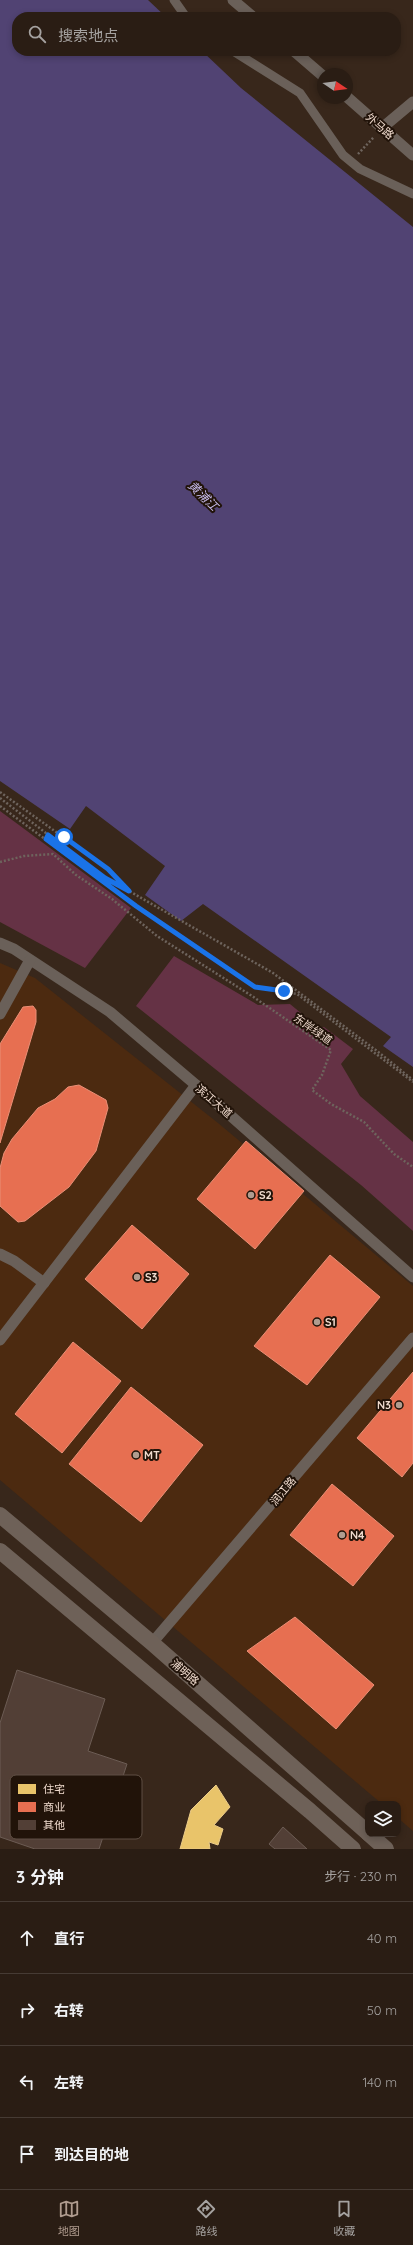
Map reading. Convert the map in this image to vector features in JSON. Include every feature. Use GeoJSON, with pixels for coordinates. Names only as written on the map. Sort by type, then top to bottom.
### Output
{"type":"FeatureCollection","features":[{"type":"Feature","properties":{"kind":"main road","name":"浦明路"},"geometry":{"type":"LineString","coordinates":[[0,1515],[152,1643],[365,1829]]}},
{"type":"Feature","properties":{"kind":"main road"},"geometry":{"type":"LineString","coordinates":[[0,1551],[310,1811],[353,1849]]}},
{"type":"Feature","properties":{"kind":"main road","name":"浦明路"},"geometry":{"type":"LineString","coordinates":[[373,1837],[386,1849]]}},
{"type":"Feature","properties":{"kind":"street"},"geometry":{"type":"LineString","coordinates":[[174,0],[182,12]]}},
{"type":"Feature","properties":{"kind":"street"},"geometry":{"type":"LineString","coordinates":[[233,0],[247,12]]}},
{"type":"Feature","properties":{"kind":"street"},"geometry":{"type":"LineString","coordinates":[[241,56],[300,93],[343,155],[351,162],[360,169],[413,194]]}},
{"type":"Feature","properties":{"kind":"street"},"geometry":{"type":"LineString","coordinates":[[300,56],[317,71]]}},
{"type":"Feature","properties":{"kind":"street","name":"外马路"},"geometry":{"type":"LineString","coordinates":[[353,102],[413,155]]}},
{"type":"Feature","properties":{"kind":"street"},"geometry":{"type":"LineString","coordinates":[[382,128],[413,102]]}},
{"type":"Feature","properties":{"kind":"street","name":"滨江大道"},"geometry":{"type":"LineString","coordinates":[[0,943],[30,960],[110,1012],[196,1085],[413,1277]]}},
{"type":"Feature","properties":{"kind":"street"},"geometry":{"type":"LineString","coordinates":[[0,1014],[30,960]]}},
{"type":"Feature","properties":{"kind":"street"},"geometry":{"type":"LineString","coordinates":[[0,1340],[196,1085]]}},
{"type":"Feature","properties":{"kind":"street"},"geometry":{"type":"LineString","coordinates":[[0,1254],[14,1261],[44,1282]]}},
{"type":"Feature","properties":{"kind":"street","name":"润江路"},"geometry":{"type":"LineString","coordinates":[[152,1643],[413,1338]]}},
{"type":"Feature","properties":{"kind":"path"},"geometry":{"type":"LineString","coordinates":[[351,162],[382,128]]}},
{"type":"Feature","properties":{"kind":"path"},"geometry":{"type":"LineString","coordinates":[[0,792],[108,869],[129,891]]}},
{"type":"Feature","properties":{"kind":"path"},"geometry":{"type":"LineString","coordinates":[[0,798],[105,878],[273,973],[378,1051],[413,1081]]}},
{"type":"Feature","properties":{"kind":"path"},"geometry":{"type":"LineString","coordinates":[[0,806],[136,906],[255,987],[297,994],[413,1081]]}},
{"type":"Feature","properties":{"kind":"path"},"geometry":{"type":"LineString","coordinates":[[46,839],[48,835]]}},
{"type":"Feature","properties":{"kind":"path","name":"东岸绿道"},"geometry":{"type":"LineString","coordinates":[[0,862],[24,856],[53,854],[76,875],[112,899],[157,936],[252,996],[331,1050],[322,1075],[312,1090],[331,1104],[364,1122],[394,1154],[413,1167]]}},
{"type":"Feature","properties":{"kind":"shaded area"},"geometry":{"type":"Polygon","coordinates":[[[0,811],[131,908],[85,968],[0,922],[0,811]]]}},
{"type":"Feature","properties":{"kind":"shaded area"},"geometry":{"type":"Polygon","coordinates":[[[174,956],[258,1005],[290,1004],[319,1028],[324,1027],[353,1049],[341,1064],[360,1096],[413,1142],[413,1231],[361,1185],[136,1006],[174,956]]]}},
{"type":"Feature","properties":{"kind":"shaded area"},"geometry":{"type":"Polygon","coordinates":[[[0,963],[35,978],[218,1123],[413,1286],[413,1831],[401,1821],[401,1801],[378,1801],[0,1480],[0,963]]]}},
{"type":"Feature","properties":{"kind":"water","name":"黄浦江"},"geometry":{"type":"Polygon","coordinates":[[[0,0],[148,0],[161,12],[12,12],[12,56],[207,56],[241,88],[413,227],[413,1067],[383,1046],[391,1037],[203,904],[181,921],[145,895],[165,866],[86,806],[70,829],[0,781],[0,0]]]}},
{"type":"Feature","properties":{"kind":"building: 住宅"},"geometry":{"type":"Polygon","coordinates":[[[216,1785],[230,1807],[214,1825],[223,1829],[218,1845],[209,1842],[210,1849],[180,1849],[191,1810],[216,1785]]]}},
{"type":"Feature","properties":{"kind":"building: 商业"},"geometry":{"type":"Polygon","coordinates":[[[33,1006],[36,1010],[36,1022],[0,1143],[0,1044],[23,1007],[33,1006]]]}},
{"type":"Feature","properties":{"kind":"building: 商业"},"geometry":{"type":"Polygon","coordinates":[[[79,1085],[106,1100],[108,1108],[96,1151],[69,1187],[25,1221],[18,1222],[0,1206],[0,1168],[4,1153],[12,1139],[38,1108],[55,1099],[68,1087],[79,1085]]]}},
{"type":"Feature","properties":{"kind":"building: 商业","name":"S2"},"geometry":{"type":"Polygon","coordinates":[[[246,1141],[304,1191],[255,1249],[197,1199],[246,1141]]]}},
{"type":"Feature","properties":{"kind":"building: 商业","name":"S3"},"geometry":{"type":"Polygon","coordinates":[[[132,1225],[189,1274],[142,1329],[85,1279],[132,1225]]]}},
{"type":"Feature","properties":{"kind":"building: 商业","name":"S1"},"geometry":{"type":"Polygon","coordinates":[[[330,1255],[380,1297],[307,1385],[254,1346],[330,1255]]]}},
{"type":"Feature","properties":{"kind":"building: 商业"},"geometry":{"type":"Polygon","coordinates":[[[73,1342],[121,1381],[62,1453],[15,1414],[73,1342]]]}},
{"type":"Feature","properties":{"kind":"building: 商业","name":"N3"},"geometry":{"type":"Polygon","coordinates":[[[413,1372],[413,1463],[402,1477],[357,1438],[413,1372]]]}},
{"type":"Feature","properties":{"kind":"building: 商业","name":"MT"},"geometry":{"type":"Polygon","coordinates":[[[131,1387],[203,1445],[141,1522],[69,1464],[131,1387]]]}},
{"type":"Feature","properties":{"kind":"building: 商业","name":"N4"},"geometry":{"type":"Polygon","coordinates":[[[332,1484],[394,1536],[353,1586],[290,1535],[332,1484]]]}},
{"type":"Feature","properties":{"kind":"building: 商业"},"geometry":{"type":"Polygon","coordinates":[[[295,1617],[374,1685],[336,1729],[247,1651],[295,1617]]]}},
{"type":"Feature","properties":{"kind":"building: 其他"},"geometry":{"type":"Polygon","coordinates":[[[17,1670],[105,1699],[88,1751],[127,1764],[123,1775],[10,1775],[10,1839],[102,1839],[99,1849],[35,1849],[0,1837],[0,1723],[17,1670]]]}},
{"type":"Feature","properties":{"kind":"building: 其他"},"geometry":{"type":"Polygon","coordinates":[[[283,1827],[307,1849],[275,1849],[269,1844],[283,1827]]]}},
{"type":"Feature","properties":{"kind":"place","name":"S2"},"geometry":{"type":"Point","coordinates":[251,1195]}},
{"type":"Feature","properties":{"kind":"place","name":"S3"},"geometry":{"type":"Point","coordinates":[137,1277]}},
{"type":"Feature","properties":{"kind":"place","name":"S1"},"geometry":{"type":"Point","coordinates":[317,1322]}},
{"type":"Feature","properties":{"kind":"place","name":"N3"},"geometry":{"type":"Point","coordinates":[399,1405]}},
{"type":"Feature","properties":{"kind":"place","name":"MT"},"geometry":{"type":"Point","coordinates":[136,1455]}},
{"type":"Feature","properties":{"kind":"place","name":"N4"},"geometry":{"type":"Point","coordinates":[342,1535]}},
{"type":"Feature","properties":{"kind":"route"},"geometry":{"type":"LineString","coordinates":[[64,837],[108,869],[129,891],[105,878],[48,835],[46,839],[136,906],[255,987],[284,991]]}}]}
